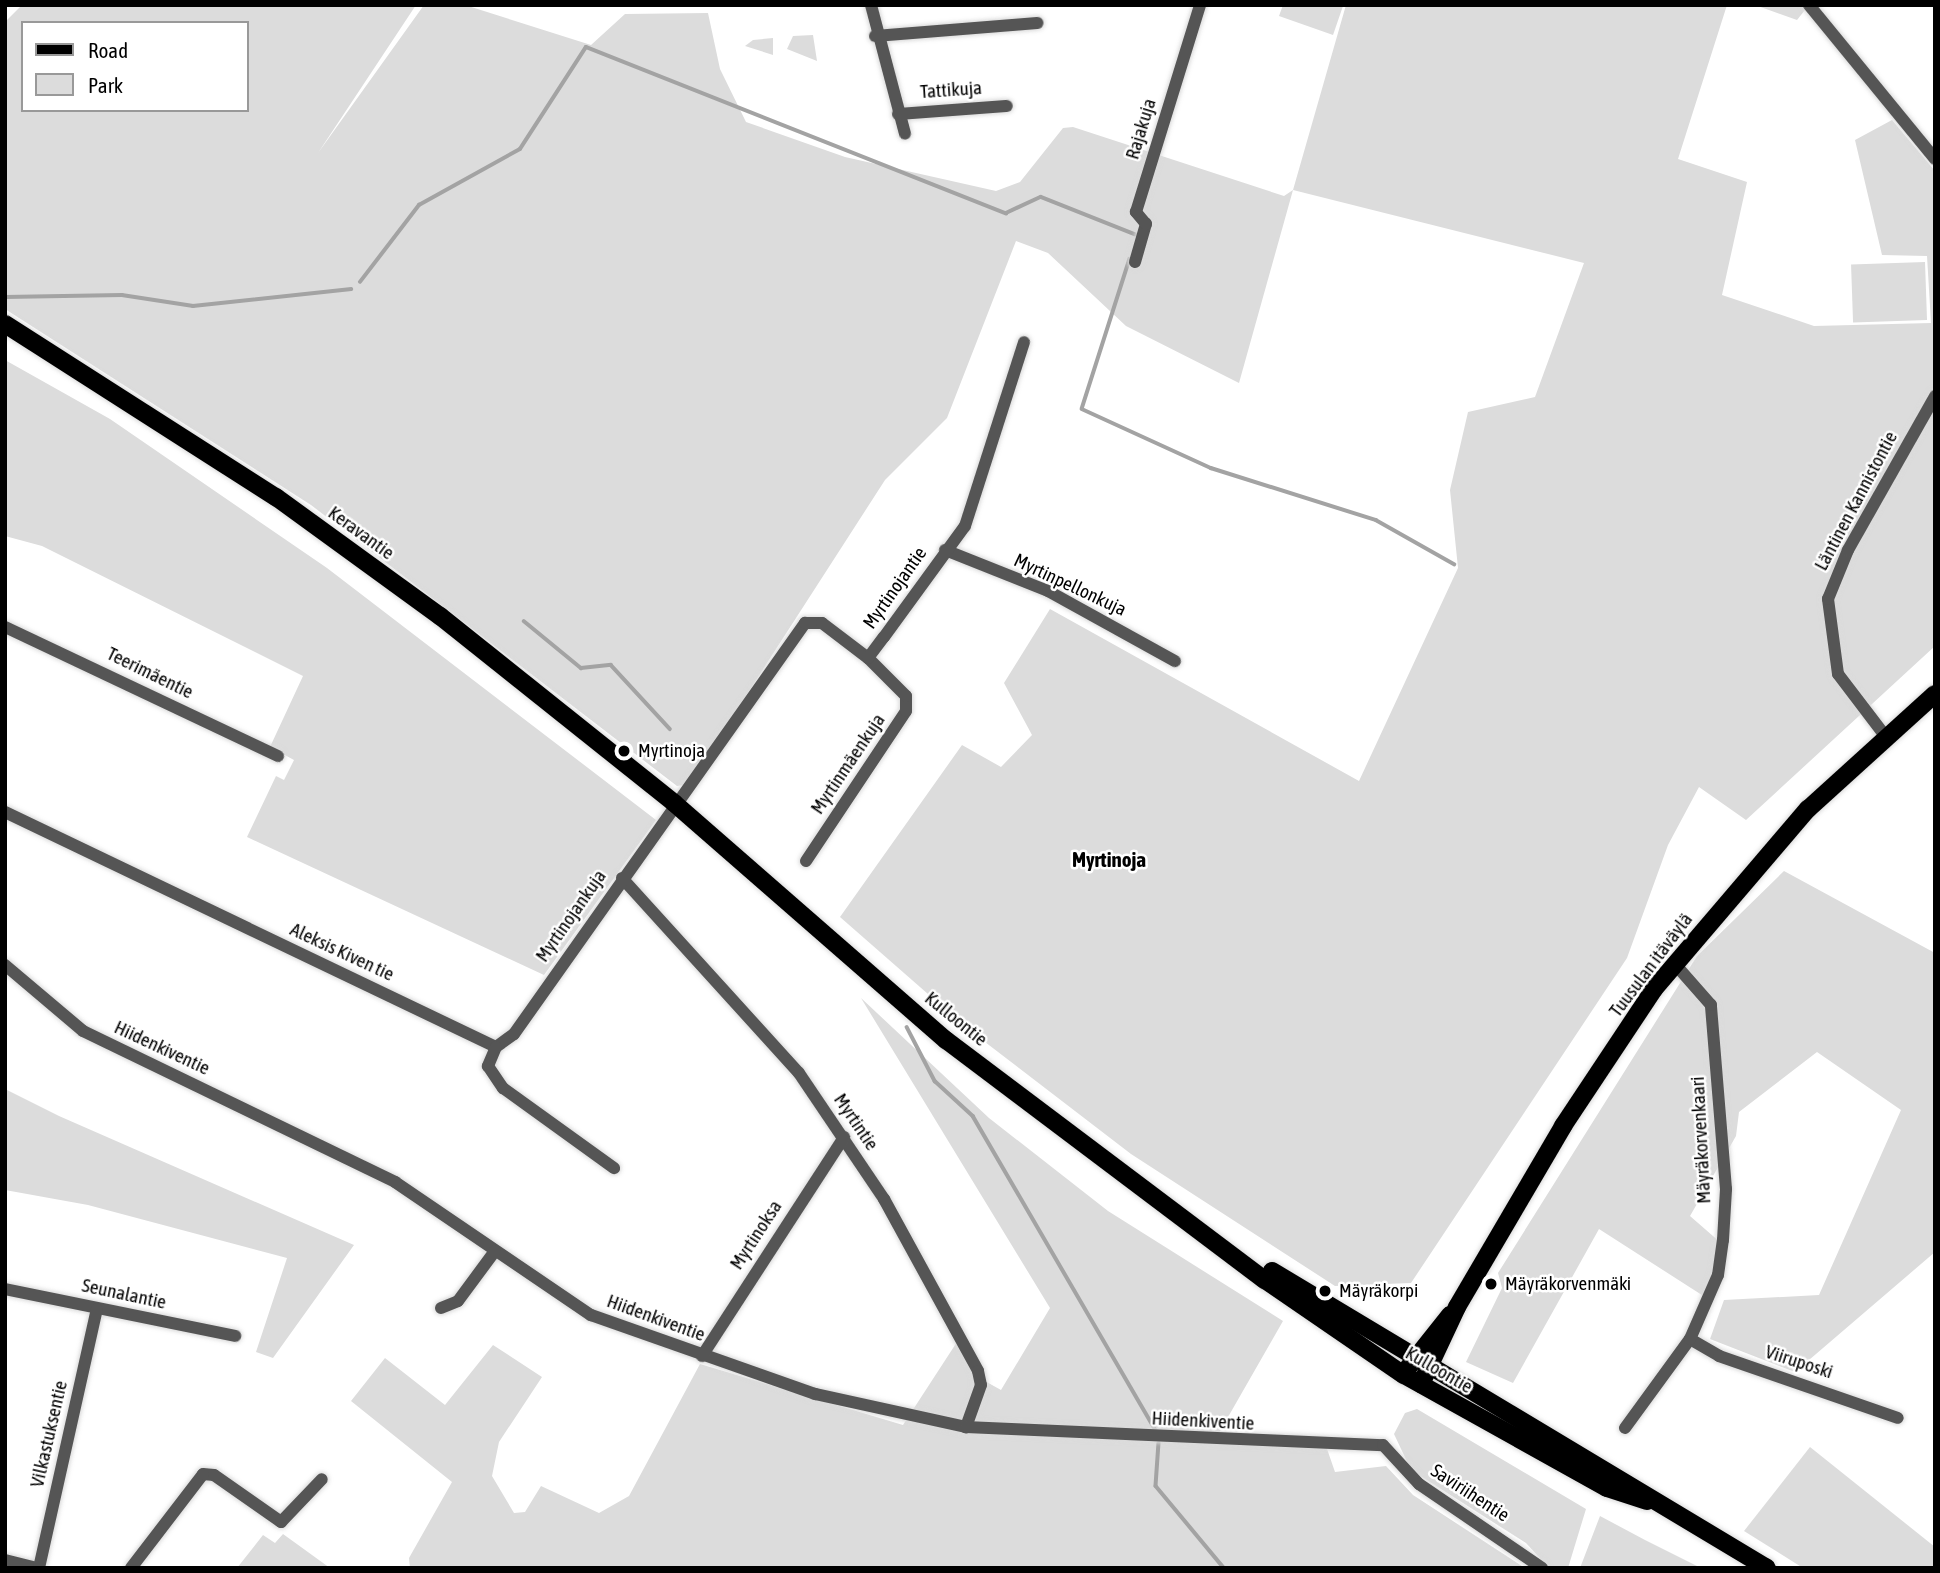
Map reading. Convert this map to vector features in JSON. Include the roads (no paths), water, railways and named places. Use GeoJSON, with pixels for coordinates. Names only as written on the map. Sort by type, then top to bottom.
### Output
{"type":"FeatureCollection","features":[{"type":"Feature","properties":{"kind":"main road","name":"Keravantie"},"geometry":{"type":"LineString","coordinates":[[5,324],[298,513],[440,616],[674,803]]}},
{"type":"Feature","properties":{"kind":"main road","name":"Tuusulan itäväylä"},"geometry":{"type":"LineString","coordinates":[[1425,1377],[1458,1307],[1563,1126],[1675,964],[1808,809],[1935,694]]}},
{"type":"Feature","properties":{"kind":"main road","name":"Kulloontie"},"geometry":{"type":"LineString","coordinates":[[674,803],[946,1040],[1227,1248],[1408,1367],[1767,1568]]}},
{"type":"Feature","properties":{"kind":"main road","name":"Tuusulan itäväylä"},"geometry":{"type":"LineString","coordinates":[[1408,1367],[1458,1307]]}},
{"type":"Feature","properties":{"kind":"street"},"geometry":{"type":"LineString","coordinates":[[871,5],[876,36],[905,134]]}},
{"type":"Feature","properties":{"kind":"street","name":"Rajakuja"},"geometry":{"type":"LineString","coordinates":[[1135,262],[1146,224],[1136,212],[1200,5]]}},
{"type":"Feature","properties":{"kind":"street"},"geometry":{"type":"LineString","coordinates":[[1809,5],[1935,159]]}},
{"type":"Feature","properties":{"kind":"street"},"geometry":{"type":"LineString","coordinates":[[876,36],[1037,23]]}},
{"type":"Feature","properties":{"kind":"street","name":"Tattikuja"},"geometry":{"type":"LineString","coordinates":[[898,114],[1007,106]]}},
{"type":"Feature","properties":{"kind":"street","name":"Myrtinojantie"},"geometry":{"type":"LineString","coordinates":[[674,803],[805,623],[822,623],[868,657],[973,508],[1024,342]]}},
{"type":"Feature","properties":{"kind":"street","name":"Läntinen Kannistontie"},"geometry":{"type":"LineString","coordinates":[[1886,737],[1838,674],[1828,600],[1848,550],[1935,396]]}},
{"type":"Feature","properties":{"kind":"street","name":"Myrtinpellonkuja"},"geometry":{"type":"LineString","coordinates":[[945,550],[1048,591],[1175,661]]}},
{"type":"Feature","properties":{"kind":"street","name":"Teerimäentie"},"geometry":{"type":"LineString","coordinates":[[5,627],[278,756]]}},
{"type":"Feature","properties":{"kind":"street","name":"Myrtinmäenkuja"},"geometry":{"type":"LineString","coordinates":[[806,861],[906,711],[906,696],[868,657]]}},
{"type":"Feature","properties":{"kind":"street","name":"Myrtinojankuja"},"geometry":{"type":"LineString","coordinates":[[496,1047],[514,1034],[674,803]]}},
{"type":"Feature","properties":{"kind":"street","name":"Aleksis Kiven tie"},"geometry":{"type":"LineString","coordinates":[[5,812],[496,1047]]}},
{"type":"Feature","properties":{"kind":"street","name":"Myrtintie"},"geometry":{"type":"LineString","coordinates":[[622,878],[770,1038],[844,1137],[978,1371],[981,1385],[965,1427]]}},
{"type":"Feature","properties":{"kind":"street","name":"Mäyräkorvenkaari"},"geometry":{"type":"LineString","coordinates":[[1625,1427],[1690,1339],[1718,1275],[1726,1189],[1711,1005],[1675,964]]}},
{"type":"Feature","properties":{"kind":"street","name":"Hiidenkiventie"},"geometry":{"type":"LineString","coordinates":[[5,965],[83,1031],[395,1182],[591,1315],[702,1356],[815,1394],[965,1427],[1383,1445]]}},
{"type":"Feature","properties":{"kind":"street"},"geometry":{"type":"LineString","coordinates":[[496,1047],[488,1066],[503,1088],[614,1168]]}},
{"type":"Feature","properties":{"kind":"street","name":"Myrtinoksa"},"geometry":{"type":"LineString","coordinates":[[702,1356],[844,1137]]}},
{"type":"Feature","properties":{"kind":"street"},"geometry":{"type":"LineString","coordinates":[[441,1308],[458,1301],[495,1251]]}},
{"type":"Feature","properties":{"kind":"street","name":"Seunalantie"},"geometry":{"type":"LineString","coordinates":[[5,1289],[234,1336]]}},
{"type":"Feature","properties":{"kind":"street","name":"Vilkastuksentie"},"geometry":{"type":"LineString","coordinates":[[38,1568],[97,1309]]}},
{"type":"Feature","properties":{"kind":"street","name":"Viiruposki"},"geometry":{"type":"LineString","coordinates":[[1690,1339],[1719,1356],[1898,1418]]}},
{"type":"Feature","properties":{"kind":"street","name":"Saviriihentie"},"geometry":{"type":"LineString","coordinates":[[1383,1445],[1419,1484],[1542,1568]]}},
{"type":"Feature","properties":{"kind":"street"},"geometry":{"type":"LineString","coordinates":[[131,1568],[203,1474],[214,1475],[281,1522],[322,1479]]}},
{"type":"Feature","properties":{"kind":"street"},"geometry":{"type":"LineString","coordinates":[[5,1560],[38,1568]]}},
{"type":"Feature","properties":{"kind":"waterway"},"geometry":{"type":"LineString","coordinates":[[360,282],[419,205],[520,149],[586,47],[1006,213],[1041,197],[1137,235]]}},
{"type":"Feature","properties":{"kind":"waterway"},"geometry":{"type":"LineString","coordinates":[[1130,259],[1082,409],[1211,468],[1376,520],[1454,564]]}},
{"type":"Feature","properties":{"kind":"waterway"},"geometry":{"type":"LineString","coordinates":[[5,297],[122,295],[193,306],[351,289]]}},
{"type":"Feature","properties":{"kind":"waterway"},"geometry":{"type":"LineString","coordinates":[[524,621],[581,668],[611,665],[670,729]]}},
{"type":"Feature","properties":{"kind":"waterway"},"geometry":{"type":"LineString","coordinates":[[907,1027],[935,1081],[973,1116],[1156,1431]]}},
{"type":"Feature","properties":{"kind":"waterway"},"geometry":{"type":"LineString","coordinates":[[1159,1443],[1156,1486],[1224,1568]]}},
{"type":"Feature","properties":{"kind":"place","name":"Myrtinoja"},"geometry":{"type":"Point","coordinates":[624,751]}},
{"type":"Feature","properties":{"kind":"place","name":"Mäyräkorvenmäki"},"geometry":{"type":"Point","coordinates":[1491,1284]}},
{"type":"Feature","properties":{"kind":"place","name":"Mäyräkorpi"},"geometry":{"type":"Point","coordinates":[1325,1291]}},
{"type":"Feature","properties":{"kind":"district","name":"Myrtinoja"},"geometry":{"type":"Point","coordinates":[1109,859]}}]}
